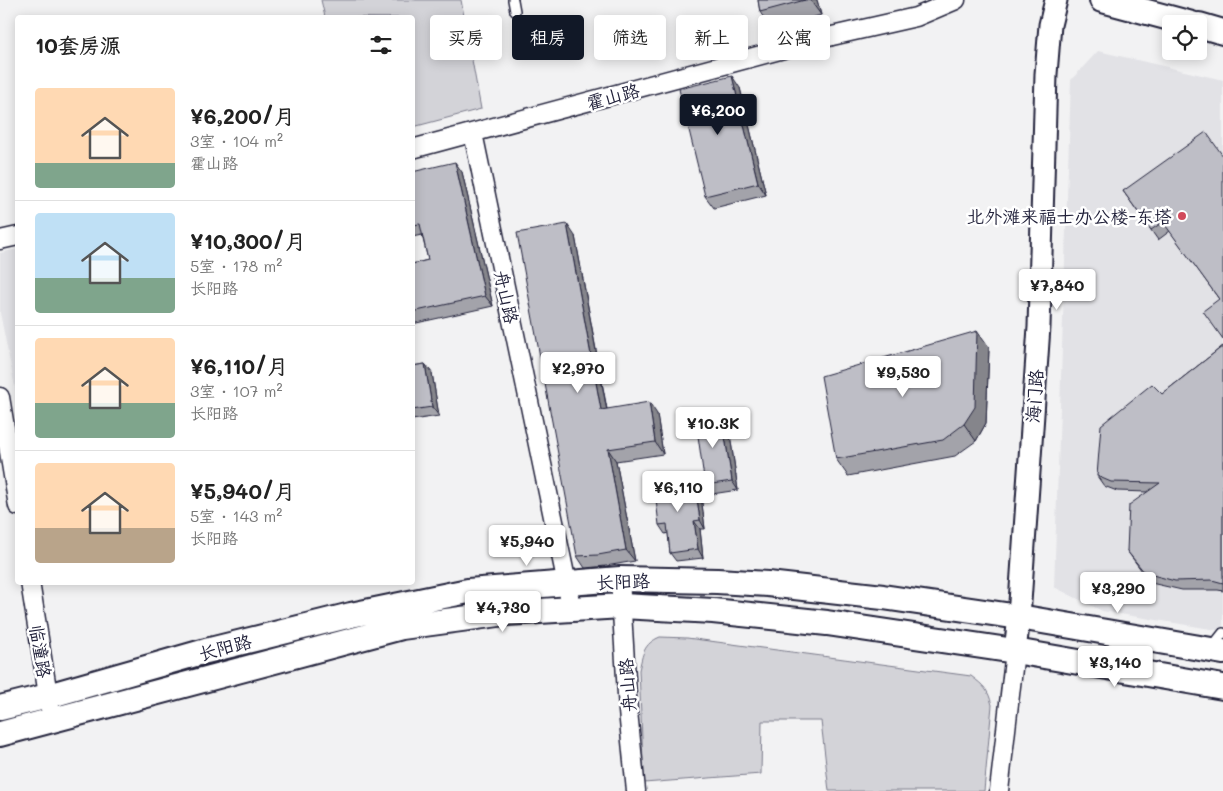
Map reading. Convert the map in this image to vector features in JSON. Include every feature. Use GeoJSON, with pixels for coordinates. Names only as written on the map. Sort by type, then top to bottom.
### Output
{"type":"FeatureCollection","features":[{"type":"Feature","properties":{"kind":"main road"},"geometry":{"type":"LineString","coordinates":[[1102,0],[1142,5],[1168,15]]}},
{"type":"Feature","properties":{"kind":"main road"},"geometry":{"type":"LineString","coordinates":[[1207,27],[1223,32]]}},
{"type":"Feature","properties":{"kind":"main road","name":"长阳路"},"geometry":{"type":"LineString","coordinates":[[0,708],[206,651],[351,615],[468,591],[620,579],[768,584],[883,597],[1219,645]]}},
{"type":"Feature","properties":{"kind":"main road","name":"长阳路"},"geometry":{"type":"LineString","coordinates":[[0,734],[402,627],[506,613],[622,606],[713,611],[827,623],[1015,651],[1223,687]]}},
{"type":"Feature","properties":{"kind":"street","name":"霍山路"},"geometry":{"type":"LineString","coordinates":[[415,148],[832,36],[916,17],[956,0]]}},
{"type":"Feature","properties":{"kind":"street","name":"海门路"},"geometry":{"type":"LineString","coordinates":[[998,791],[1019,616],[1039,327],[1046,74],[1050,25],[1056,0]]}},
{"type":"Feature","properties":{"kind":"street","name":"舟山路"},"geometry":{"type":"LineString","coordinates":[[473,133],[571,609]]}},
{"type":"Feature","properties":{"kind":"street"},"geometry":{"type":"LineString","coordinates":[[0,240],[15,237]]}},
{"type":"Feature","properties":{"kind":"street"},"geometry":{"type":"LineString","coordinates":[[0,397],[15,488]]}},
{"type":"Feature","properties":{"kind":"street","name":"舟山路"},"geometry":{"type":"LineString","coordinates":[[620,579],[628,710],[636,791]]}},
{"type":"Feature","properties":{"kind":"street","name":"临潼路"},"geometry":{"type":"LineString","coordinates":[[30,585],[52,720]]}},
{"type":"Feature","properties":{"kind":"lane"},"geometry":{"type":"LineString","coordinates":[[513,0],[515,11]]}},
{"type":"Feature","properties":{"kind":"shaded area"},"geometry":{"type":"Polygon","coordinates":[[[321,0],[461,0],[464,15],[430,15],[430,60],[472,60],[481,109],[415,126],[415,15],[325,15],[321,0]]]}},
{"type":"Feature","properties":{"kind":"shaded area"},"geometry":{"type":"Polygon","coordinates":[[[1098,51],[1223,80],[1223,631],[1102,611],[1054,587],[1071,80],[1098,51]]]}},
{"type":"Feature","properties":{"kind":"shaded area"},"geometry":{"type":"Polygon","coordinates":[[[15,249],[15,387],[0,313],[0,253],[15,249]]]}},
{"type":"Feature","properties":{"kind":"shaded area"},"geometry":{"type":"Polygon","coordinates":[[[660,637],[687,638],[971,676],[985,688],[992,705],[984,791],[829,791],[821,721],[762,721],[761,774],[644,783],[639,670],[647,646],[660,637]]]}},
{"type":"Feature","properties":{"kind":"building"},"geometry":{"type":"Polygon","coordinates":[[[758,0],[805,0],[760,12],[758,0]]]}},
{"type":"Feature","properties":{"kind":"building"},"geometry":{"type":"Polygon","coordinates":[[[732,76],[758,183],[705,196],[679,89],[732,76]]]}},
{"type":"Feature","properties":{"kind":"building","name":"北外滩来福士办公楼-东塔"},"geometry":{"type":"Polygon","coordinates":[[[1206,132],[1223,156],[1223,339],[1203,311],[1219,299],[1163,222],[1151,230],[1123,191],[1206,132]]]}},
{"type":"Feature","properties":{"kind":"building"},"geometry":{"type":"Polygon","coordinates":[[[455,162],[485,296],[415,311],[415,263],[428,260],[420,224],[415,225],[415,171],[455,162]]]}},
{"type":"Feature","properties":{"kind":"building"},"geometry":{"type":"Polygon","coordinates":[[[567,224],[601,410],[649,402],[655,442],[608,449],[626,550],[598,555],[577,556],[517,233],[567,224]]]}},
{"type":"Feature","properties":{"kind":"building"},"geometry":{"type":"Polygon","coordinates":[[[977,331],[975,407],[964,424],[943,440],[836,459],[821,376],[977,331]]]}},
{"type":"Feature","properties":{"kind":"building"},"geometry":{"type":"Polygon","coordinates":[[[1223,346],[1223,583],[1212,580],[1175,581],[1145,573],[1127,551],[1129,505],[1160,483],[1111,482],[1097,476],[1101,425],[1152,384],[1162,394],[1223,346]]]}},
{"type":"Feature","properties":{"kind":"building"},"geometry":{"type":"Polygon","coordinates":[[[425,364],[432,407],[415,410],[415,366],[425,364]]]}},
{"type":"Feature","properties":{"kind":"building"},"geometry":{"type":"Polygon","coordinates":[[[721,412],[732,481],[705,485],[695,415],[721,412]]]}},
{"type":"Feature","properties":{"kind":"building"},"geometry":{"type":"Polygon","coordinates":[[[694,478],[700,520],[694,521],[698,549],[670,553],[667,524],[659,525],[654,483],[694,478]]]}},
{"type":"Feature","properties":{"kind":"place","name":"北外滩来福士办公楼-东塔"},"geometry":{"type":"Point","coordinates":[1182,216]}}]}
